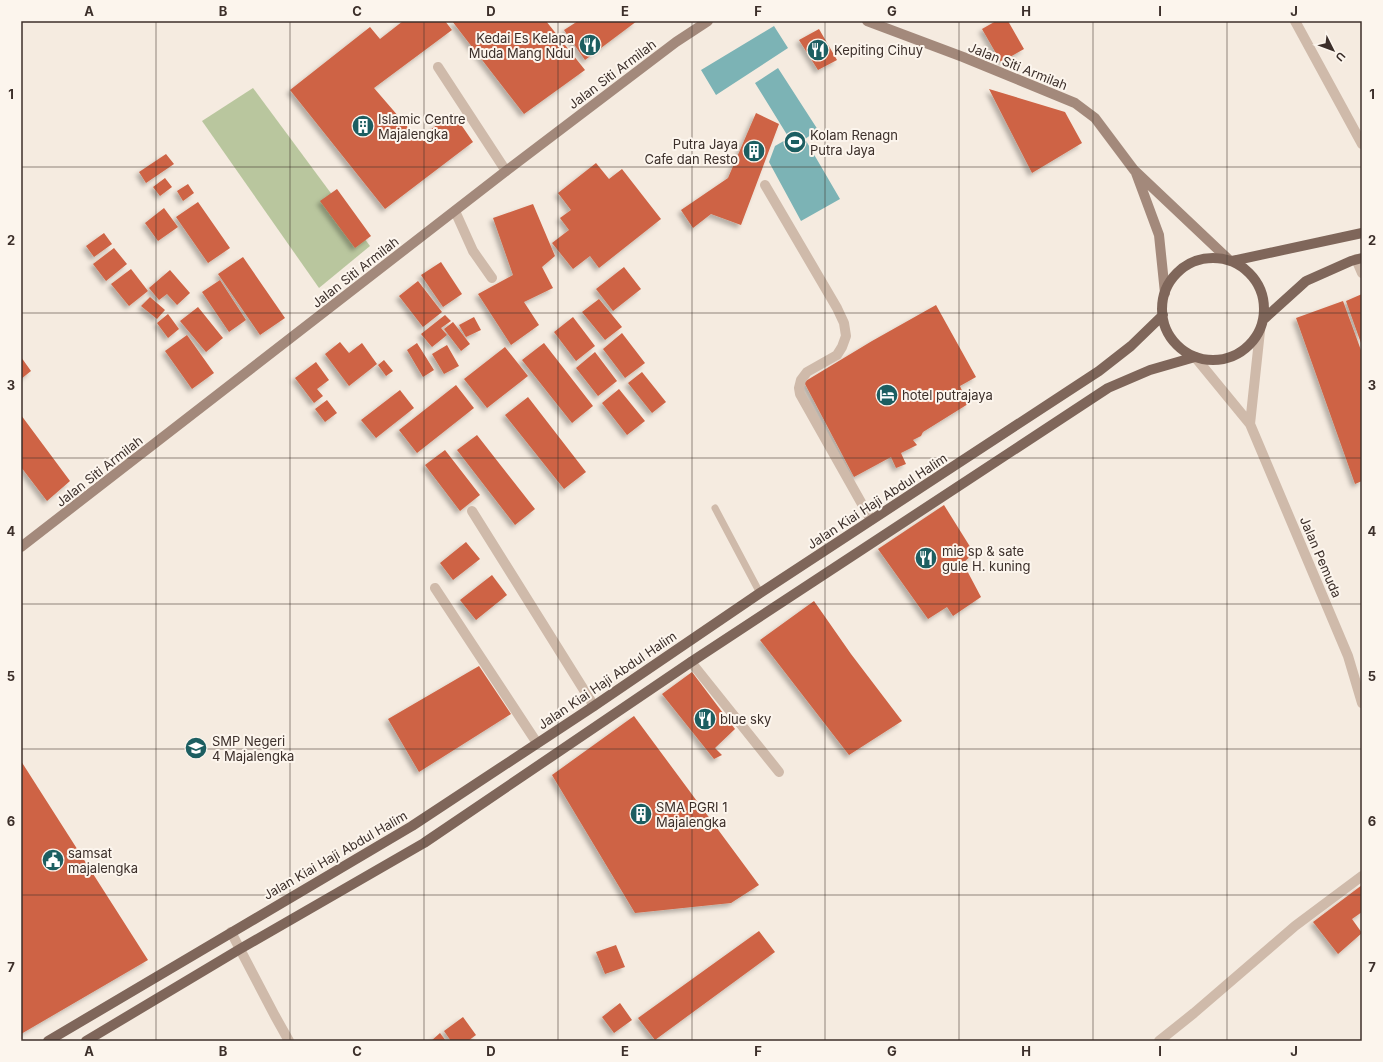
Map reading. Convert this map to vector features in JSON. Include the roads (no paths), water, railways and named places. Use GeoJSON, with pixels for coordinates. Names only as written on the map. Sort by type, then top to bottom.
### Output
{"type":"FeatureCollection","features":[{"type":"Feature","properties":{"kind":"main road","name":"Jalan Siti Armilah"},"geometry":{"type":"LineString","coordinates":[[21,547],[506,171],[676,42],[708,21]]}},
{"type":"Feature","properties":{"kind":"main road","name":"Jalan Siti Armilah"},"geometry":{"type":"LineString","coordinates":[[867,21],[963,57],[1075,103],[1095,118],[1134,170]]}},
{"type":"Feature","properties":{"kind":"main road"},"geometry":{"type":"LineString","coordinates":[[1134,170],[1230,260],[1252,274],[1263,295],[1264,319],[1260,331],[1244,350],[1220,360],[1195,357],[1185,352],[1174,342],[1166,329],[1162,304],[1165,293],[1174,276],[1190,264],[1208,258],[1230,260],[1362,233]]}},
{"type":"Feature","properties":{"kind":"main road"},"geometry":{"type":"LineString","coordinates":[[1134,170],[1159,235],[1165,293]]}},
{"type":"Feature","properties":{"kind":"main road"},"geometry":{"type":"LineString","coordinates":[[1264,319],[1306,281],[1359,259]]}},
{"type":"Feature","properties":{"kind":"main road","name":"Jalan Kiai Haji Abdul Halim"},"geometry":{"type":"LineString","coordinates":[[48,1041],[412,826],[537,742],[594,706],[760,593],[1099,371],[1131,346],[1163,315]]}},
{"type":"Feature","properties":{"kind":"main road"},"geometry":{"type":"LineString","coordinates":[[86,1041],[240,949],[424,843],[691,662],[1108,388],[1150,370],[1195,357]]}},
{"type":"Feature","properties":{"kind":"street"},"geometry":{"type":"LineString","coordinates":[[1295,21],[1362,144]]}},
{"type":"Feature","properties":{"kind":"street"},"geometry":{"type":"LineString","coordinates":[[438,67],[506,171]]}},
{"type":"Feature","properties":{"kind":"street"},"geometry":{"type":"LineString","coordinates":[[765,185],[837,308],[844,323],[846,336],[837,355],[807,372],[801,380],[799,388],[800,394],[871,520]]}},
{"type":"Feature","properties":{"kind":"street"},"geometry":{"type":"LineString","coordinates":[[455,211],[473,251],[492,278]]}},
{"type":"Feature","properties":{"kind":"street"},"geometry":{"type":"LineString","coordinates":[[1359,259],[1362,273]]}},
{"type":"Feature","properties":{"kind":"street"},"geometry":{"type":"LineString","coordinates":[[1250,424],[1260,331]]}},
{"type":"Feature","properties":{"kind":"street"},"geometry":{"type":"LineString","coordinates":[[1195,357],[1250,424]]}},
{"type":"Feature","properties":{"kind":"street","name":"Jalan Pemuda"},"geometry":{"type":"LineString","coordinates":[[1250,424],[1348,656],[1362,703]]}},
{"type":"Feature","properties":{"kind":"street"},"geometry":{"type":"LineString","coordinates":[[472,511],[594,706]]}},
{"type":"Feature","properties":{"kind":"street"},"geometry":{"type":"LineString","coordinates":[[435,588],[537,742]]}},
{"type":"Feature","properties":{"kind":"street"},"geometry":{"type":"LineString","coordinates":[[691,662],[779,772]]}},
{"type":"Feature","properties":{"kind":"street"},"geometry":{"type":"LineString","coordinates":[[1159,1041],[1194,1013],[1295,926],[1362,876]]}},
{"type":"Feature","properties":{"kind":"street"},"geometry":{"type":"LineString","coordinates":[[231,932],[289,1041]]}},
{"type":"Feature","properties":{"kind":"lane"},"geometry":{"type":"LineString","coordinates":[[715,508],[760,593]]}},
{"type":"Feature","properties":{"kind":"water"},"geometry":{"type":"Polygon","coordinates":[[[774,26],[788,48],[716,95],[701,70],[774,26]]]}},
{"type":"Feature","properties":{"kind":"water","name":"Kolam Renagn Putra Jaya"},"geometry":{"type":"Polygon","coordinates":[[[778,68],[818,130],[805,139],[840,199],[801,221],[769,162],[775,146],[789,138],[755,83],[778,68]]]}},
{"type":"Feature","properties":{"kind":"place","name":"Kedai Es Kelapa Muda Mang Ndul"},"geometry":{"type":"Point","coordinates":[590,45]}},
{"type":"Feature","properties":{"kind":"place","name":"Kepiting Cihuy"},"geometry":{"type":"Point","coordinates":[818,50]}},
{"type":"Feature","properties":{"kind":"place","name":"Islamic Centre Majalengka"},"geometry":{"type":"Point","coordinates":[363,126]}},
{"type":"Feature","properties":{"kind":"place","name":"Kolam Renagn Putra Jaya"},"geometry":{"type":"Point","coordinates":[795,142]}},
{"type":"Feature","properties":{"kind":"place","name":"Putra Jaya Cafe dan Resto"},"geometry":{"type":"Point","coordinates":[754,151]}},
{"type":"Feature","properties":{"kind":"place","name":"hotel putrajaya"},"geometry":{"type":"Point","coordinates":[887,395]}},
{"type":"Feature","properties":{"kind":"place","name":"mie sp & sate gule H. kuning"},"geometry":{"type":"Point","coordinates":[926,558]}},
{"type":"Feature","properties":{"kind":"place","name":"blue sky"},"geometry":{"type":"Point","coordinates":[705,719]}},
{"type":"Feature","properties":{"kind":"place","name":"SMP Negeri 4 Majalengka"},"geometry":{"type":"Point","coordinates":[196,748]}},
{"type":"Feature","properties":{"kind":"place","name":"SMA PGRI 1 Majalengka"},"geometry":{"type":"Point","coordinates":[641,814]}},
{"type":"Feature","properties":{"kind":"place","name":"samsat majalengka"},"geometry":{"type":"Point","coordinates":[53,860]}}]}
